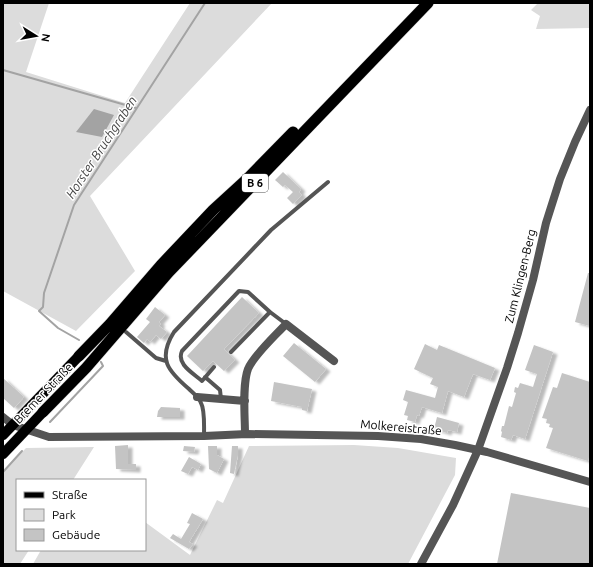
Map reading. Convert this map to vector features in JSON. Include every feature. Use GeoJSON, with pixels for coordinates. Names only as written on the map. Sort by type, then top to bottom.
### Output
{"type":"FeatureCollection","features":[{"type":"Feature","properties":{"kind":"highway","name":"B 6"},"geometry":{"type":"LineString","coordinates":[[79,356],[110,324],[166,259],[213,210],[248,178],[418,3]]}},
{"type":"Feature","properties":{"kind":"highway","name":"Bremer Straße"},"geometry":{"type":"LineString","coordinates":[[43,412],[86,368],[169,272],[428,3]]}},
{"type":"Feature","properties":{"kind":"main road","name":"Bremer Straße"},"geometry":{"type":"LineString","coordinates":[[3,435],[79,356]]}},
{"type":"Feature","properties":{"kind":"main road","name":"Bremer Straße"},"geometry":{"type":"LineString","coordinates":[[3,454],[43,412]]}},
{"type":"Feature","properties":{"kind":"street","name":"Zum Klingen-Berg"},"geometry":{"type":"LineString","coordinates":[[421,564],[453,505],[478,450],[510,361],[533,280],[546,224],[560,179],[590,110]]}},
{"type":"Feature","properties":{"kind":"street"},"geometry":{"type":"LineString","coordinates":[[245,434],[246,377],[248,370],[252,361],[286,324],[334,361]]}},
{"type":"Feature","properties":{"kind":"street"},"geometry":{"type":"LineString","coordinates":[[197,397],[245,402]]}},
{"type":"Feature","properties":{"kind":"street","name":"Molkereistraße"},"geometry":{"type":"LineString","coordinates":[[3,417],[13,425],[49,437],[204,436],[245,434],[386,436],[421,439],[478,450],[590,482]]}},
{"type":"Feature","properties":{"kind":"lane"},"geometry":{"type":"LineString","coordinates":[[204,436],[202,404],[197,397],[170,372],[166,361],[168,342],[174,332],[271,230],[328,182]]}},
{"type":"Feature","properties":{"kind":"lane"},"geometry":{"type":"LineString","coordinates":[[214,367],[202,381],[181,362],[180,356],[182,351],[239,291],[248,292],[286,324]]}},
{"type":"Feature","properties":{"kind":"lane"},"geometry":{"type":"LineString","coordinates":[[231,352],[270,312]]}},
{"type":"Feature","properties":{"kind":"lane"},"geometry":{"type":"LineString","coordinates":[[126,332],[156,358],[166,361]]}},
{"type":"Feature","properties":{"kind":"lane"},"geometry":{"type":"LineString","coordinates":[[205,377],[220,390],[222,399]]}},
{"type":"Feature","properties":{"kind":"green space"},"geometry":{"type":"Polygon","coordinates":[[[3,3],[49,3],[26,72],[125,103],[190,3],[272,3],[90,196],[135,271],[76,331],[3,291],[3,3]]]}},
{"type":"Feature","properties":{"kind":"green space"},"geometry":{"type":"Polygon","coordinates":[[[538,3],[590,3],[590,28],[536,29],[540,16],[531,10],[538,3]]]}},
{"type":"Feature","properties":{"kind":"green space"},"geometry":{"type":"Polygon","coordinates":[[[354,445],[398,448],[456,458],[455,475],[408,564],[33,564],[40,551],[146,551],[146,523],[190,555],[217,500],[223,503],[249,446],[354,445]]]}},
{"type":"Feature","properties":{"kind":"green space"},"geometry":{"type":"Polygon","coordinates":[[[94,447],[74,479],[16,479],[16,551],[28,551],[20,564],[3,564],[3,472],[26,448],[94,447]]]}},
{"type":"Feature","properties":{"kind":"shaded area"},"geometry":{"type":"Polygon","coordinates":[[[94,109],[114,115],[102,137],[76,132],[94,109]]]}},
{"type":"Feature","properties":{"kind":"building"},"geometry":{"type":"Polygon","coordinates":[[[283,172],[301,189],[299,192],[302,195],[293,204],[287,198],[293,192],[285,185],[283,187],[275,180],[283,172]]]}},
{"type":"Feature","properties":{"kind":"building"},"geometry":{"type":"Polygon","coordinates":[[[588,273],[590,273],[590,326],[575,322],[588,273]]]}},
{"type":"Feature","properties":{"kind":"building"},"geometry":{"type":"Polygon","coordinates":[[[242,297],[259,313],[224,349],[235,360],[224,371],[213,361],[203,371],[187,356],[242,297]]]}},
{"type":"Feature","properties":{"kind":"building"},"geometry":{"type":"Polygon","coordinates":[[[155,307],[165,315],[159,322],[161,324],[159,326],[167,332],[161,339],[156,335],[150,342],[147,339],[144,343],[137,337],[150,322],[146,319],[155,307]]]}},
{"type":"Feature","properties":{"kind":"building"},"geometry":{"type":"Polygon","coordinates":[[[294,343],[326,369],[315,382],[283,356],[294,343]]]}},
{"type":"Feature","properties":{"kind":"building"},"geometry":{"type":"Polygon","coordinates":[[[425,344],[437,350],[439,345],[495,368],[490,380],[473,374],[464,397],[448,391],[442,413],[422,407],[415,422],[407,420],[408,416],[404,415],[408,402],[403,400],[406,390],[435,398],[438,387],[430,384],[433,378],[414,369],[425,344]]]}},
{"type":"Feature","properties":{"kind":"building"},"geometry":{"type":"Polygon","coordinates":[[[534,345],[553,352],[525,439],[513,435],[511,440],[501,437],[502,426],[504,426],[509,406],[512,407],[516,393],[514,392],[515,387],[518,388],[520,383],[533,387],[537,374],[525,370],[534,345]]]}},
{"type":"Feature","properties":{"kind":"building"},"geometry":{"type":"Polygon","coordinates":[[[562,373],[590,382],[590,453],[588,461],[546,448],[553,428],[549,427],[550,424],[546,423],[547,419],[542,418],[553,387],[557,388],[562,373]]]}},
{"type":"Feature","properties":{"kind":"building"},"geometry":{"type":"Polygon","coordinates":[[[3,378],[24,397],[14,408],[3,398],[3,378]]]}},
{"type":"Feature","properties":{"kind":"building"},"geometry":{"type":"Polygon","coordinates":[[[274,382],[312,389],[307,411],[302,410],[302,407],[271,401],[274,382]]]}},
{"type":"Feature","properties":{"kind":"building"},"geometry":{"type":"Polygon","coordinates":[[[161,407],[180,408],[180,417],[157,417],[158,411],[161,407]]]}},
{"type":"Feature","properties":{"kind":"building"},"geometry":{"type":"Polygon","coordinates":[[[437,417],[459,423],[457,432],[448,430],[447,433],[434,429],[437,417]]]}},
{"type":"Feature","properties":{"kind":"building"},"geometry":{"type":"Polygon","coordinates":[[[128,445],[128,464],[136,464],[136,470],[116,469],[115,446],[128,445]]]}},
{"type":"Feature","properties":{"kind":"building"},"geometry":{"type":"Polygon","coordinates":[[[184,446],[195,447],[194,452],[183,451],[184,446]]]}},
{"type":"Feature","properties":{"kind":"building"},"geometry":{"type":"Polygon","coordinates":[[[208,446],[217,446],[217,455],[224,459],[217,473],[209,469],[208,446]]]}},
{"type":"Feature","properties":{"kind":"building"},"geometry":{"type":"Polygon","coordinates":[[[232,446],[238,446],[238,455],[234,474],[230,473],[232,446]]]}},
{"type":"Feature","properties":{"kind":"building"},"geometry":{"type":"Polygon","coordinates":[[[189,457],[201,464],[198,470],[192,467],[188,474],[181,471],[189,457]]]}},
{"type":"Feature","properties":{"kind":"building"},"geometry":{"type":"Polygon","coordinates":[[[511,493],[590,508],[590,564],[497,564],[511,493]]]}},
{"type":"Feature","properties":{"kind":"building"},"geometry":{"type":"Polygon","coordinates":[[[192,513],[203,519],[189,542],[193,544],[189,549],[170,538],[173,534],[181,539],[190,524],[187,523],[192,513]]]}},
{"type":"Feature","properties":{"kind":"waterway","name":"Horster Bruchgraben"},"geometry":{"type":"LineString","coordinates":[[79,340],[58,328],[39,311],[43,307],[44,293],[74,205],[205,3]]}},
{"type":"Feature","properties":{"kind":"waterway"},"geometry":{"type":"LineString","coordinates":[[3,70],[136,108]]}},
{"type":"Feature","properties":{"kind":"waterway","name":"Horster Bruchgraben"},"geometry":{"type":"LineString","coordinates":[[50,422],[103,366],[101,362]]}},
{"type":"Feature","properties":{"kind":"waterway","name":"Horster Bruchgraben"},"geometry":{"type":"LineString","coordinates":[[3,472],[22,451]]}}]}
